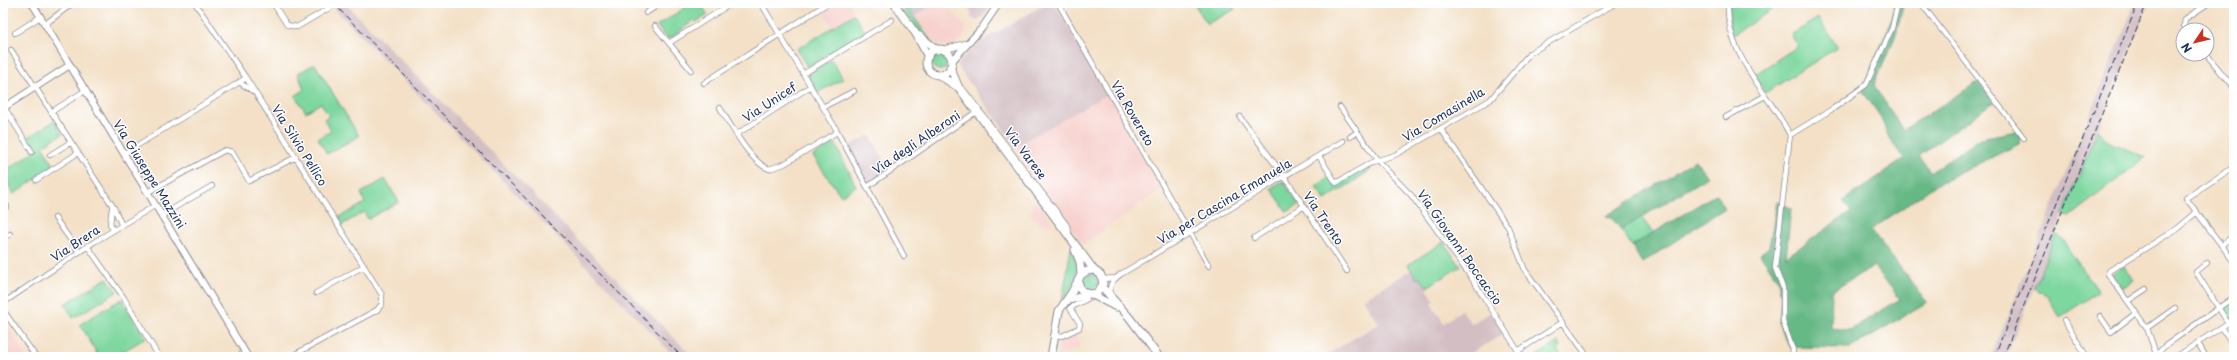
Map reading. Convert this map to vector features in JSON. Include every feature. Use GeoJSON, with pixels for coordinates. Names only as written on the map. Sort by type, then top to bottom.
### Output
{"type":"FeatureCollection","features":[{"type":"Feature","properties":{"kind":"main road"},"geometry":{"type":"LineString","coordinates":[[894,3],[916,34],[928,57],[928,68],[934,73],[939,74],[947,72],[951,64],[949,54],[940,50],[916,34]]}},
{"type":"Feature","properties":{"kind":"main road"},"geometry":{"type":"LineString","coordinates":[[928,57],[932,52],[940,50]]}},
{"type":"Feature","properties":{"kind":"main road","name":"Via Varese"},"geometry":{"type":"LineString","coordinates":[[951,64],[959,88],[1094,270]]}},
{"type":"Feature","properties":{"kind":"main road","name":"Via Varese"},"geometry":{"type":"LineString","coordinates":[[939,74],[959,88]]}},
{"type":"Feature","properties":{"kind":"main road","name":"Via Varese"},"geometry":{"type":"LineString","coordinates":[[1068,236],[1080,262],[1080,278]]}},
{"type":"Feature","properties":{"kind":"main road"},"geometry":{"type":"LineString","coordinates":[[1052,357],[1054,335],[1059,311],[1080,278],[1087,270],[1094,270],[1100,274],[1102,283],[1159,357]]}},
{"type":"Feature","properties":{"kind":"main road"},"geometry":{"type":"LineString","coordinates":[[1080,278],[1081,290],[1089,296],[1110,303],[1129,317]]}},
{"type":"Feature","properties":{"kind":"main road"},"geometry":{"type":"LineString","coordinates":[[1066,301],[1097,293],[1102,283]]}},
{"type":"Feature","properties":{"kind":"street","name":"Via Giuseppe Mazzini"},"geometry":{"type":"LineString","coordinates":[[32,3],[44,25],[86,90],[162,214],[246,355]]}},
{"type":"Feature","properties":{"kind":"street"},"geometry":{"type":"LineString","coordinates":[[44,25],[73,3]]}},
{"type":"Feature","properties":{"kind":"street","name":"Via Silvio Pellico"},"geometry":{"type":"LineString","coordinates":[[194,3],[246,78],[382,295],[383,301],[381,307],[374,312],[290,357]]}},
{"type":"Feature","properties":{"kind":"street"},"geometry":{"type":"LineString","coordinates":[[273,3],[286,24],[297,27],[331,7]]}},
{"type":"Feature","properties":{"kind":"street"},"geometry":{"type":"LineString","coordinates":[[646,13],[661,3]]}},
{"type":"Feature","properties":{"kind":"street"},"geometry":{"type":"LineString","coordinates":[[669,43],[732,3]]}},
{"type":"Feature","properties":{"kind":"street"},"geometry":{"type":"LineString","coordinates":[[761,3],[838,132],[904,256]]}},
{"type":"Feature","properties":{"kind":"street"},"geometry":{"type":"LineString","coordinates":[[704,82],[828,3]]}},
{"type":"Feature","properties":{"kind":"street"},"geometry":{"type":"LineString","coordinates":[[951,64],[966,44],[987,22],[999,3]]}},
{"type":"Feature","properties":{"kind":"street","name":"Via Rovereto"},"geometry":{"type":"LineString","coordinates":[[1058,3],[1209,266]]}},
{"type":"Feature","properties":{"kind":"street","name":"Via Comasinella"},"geometry":{"type":"LineString","coordinates":[[1319,156],[1336,183],[1372,162],[1395,155],[1490,100],[1530,53],[1616,3]]}},
{"type":"Feature","properties":{"kind":"street"},"geometry":{"type":"LineString","coordinates":[[1728,3],[1728,28],[1736,46],[1790,135],[1775,268],[1783,288],[1784,322],[1793,350],[1792,357]]}},
{"type":"Feature","properties":{"kind":"street"},"geometry":{"type":"LineString","coordinates":[[1790,135],[1834,108],[1866,85],[1892,28],[1898,3]]}},
{"type":"Feature","properties":{"kind":"street"},"geometry":{"type":"LineString","coordinates":[[1921,3],[2024,138]]}},
{"type":"Feature","properties":{"kind":"street"},"geometry":{"type":"LineString","coordinates":[[2183,22],[2187,16],[2209,3]]}},
{"type":"Feature","properties":{"kind":"street"},"geometry":{"type":"LineString","coordinates":[[15,33],[40,17]]}},
{"type":"Feature","properties":{"kind":"street"},"geometry":{"type":"LineString","coordinates":[[803,74],[892,20]]}},
{"type":"Feature","properties":{"kind":"street"},"geometry":{"type":"LineString","coordinates":[[655,26],[691,70]]}},
{"type":"Feature","properties":{"kind":"street"},"geometry":{"type":"LineString","coordinates":[[940,50],[966,44]]}},
{"type":"Feature","properties":{"kind":"street"},"geometry":{"type":"LineString","coordinates":[[12,50],[112,206],[122,226]]}},
{"type":"Feature","properties":{"kind":"street"},"geometry":{"type":"LineString","coordinates":[[2213,62],[2234,88]]}},
{"type":"Feature","properties":{"kind":"street"},"geometry":{"type":"LineString","coordinates":[[32,152],[4,107],[37,88],[70,66]]}},
{"type":"Feature","properties":{"kind":"street"},"geometry":{"type":"LineString","coordinates":[[124,153],[246,78]]}},
{"type":"Feature","properties":{"kind":"street"},"geometry":{"type":"LineString","coordinates":[[239,82],[255,92]]}},
{"type":"Feature","properties":{"kind":"street","name":"Via Unicef"},"geometry":{"type":"LineString","coordinates":[[737,134],[811,86]]}},
{"type":"Feature","properties":{"kind":"street","name":"Via Varese"},"geometry":{"type":"LineString","coordinates":[[959,88],[968,93],[1061,217],[1068,227],[1068,236]]}},
{"type":"Feature","properties":{"kind":"street"},"geometry":{"type":"LineString","coordinates":[[51,112],[86,90]]}},
{"type":"Feature","properties":{"kind":"street"},"geometry":{"type":"LineString","coordinates":[[823,107],[854,91]]}},
{"type":"Feature","properties":{"kind":"street"},"geometry":{"type":"LineString","coordinates":[[1726,117],[1765,96]]}},
{"type":"Feature","properties":{"kind":"street","name":"Via Giovanni Boccaccio"},"geometry":{"type":"LineString","coordinates":[[1340,107],[1378,161],[1411,195],[1471,277],[1522,357]]}},
{"type":"Feature","properties":{"kind":"street"},"geometry":{"type":"LineString","coordinates":[[720,108],[755,159],[769,169],[784,164],[838,132]]}},
{"type":"Feature","properties":{"kind":"street","name":"Via degli Alberoni"},"geometry":{"type":"LineString","coordinates":[[866,187],[976,112]]}},
{"type":"Feature","properties":{"kind":"street","name":"Via Trento"},"geometry":{"type":"LineString","coordinates":[[1240,117],[1284,176],[1347,270]]}},
{"type":"Feature","properties":{"kind":"street"},"geometry":{"type":"LineString","coordinates":[[1441,129],[1508,227],[1525,270],[1588,357]]}},
{"type":"Feature","properties":{"kind":"street"},"geometry":{"type":"LineString","coordinates":[[1350,137],[1357,132]]}},
{"type":"Feature","properties":{"kind":"street","name":"Via per Cascina Emanuela"},"geometry":{"type":"LineString","coordinates":[[1102,283],[1116,278],[1343,141]]}},
{"type":"Feature","properties":{"kind":"street"},"geometry":{"type":"LineString","coordinates":[[50,155],[71,142]]}},
{"type":"Feature","properties":{"kind":"street"},"geometry":{"type":"LineString","coordinates":[[148,192],[227,149],[232,152],[248,179],[252,181],[296,157]]}},
{"type":"Feature","properties":{"kind":"street"},"geometry":{"type":"LineString","coordinates":[[36,180],[78,153]]}},
{"type":"Feature","properties":{"kind":"street"},"geometry":{"type":"LineString","coordinates":[[2234,167],[2217,176],[2186,198],[2234,262]]}},
{"type":"Feature","properties":{"kind":"street"},"geometry":{"type":"LineString","coordinates":[[162,214],[212,186]]}},
{"type":"Feature","properties":{"kind":"street","name":"Via Brera"},"geometry":{"type":"LineString","coordinates":[[4,303],[78,252],[156,205]]}},
{"type":"Feature","properties":{"kind":"street"},"geometry":{"type":"LineString","coordinates":[[112,206],[110,224],[113,230]]}},
{"type":"Feature","properties":{"kind":"street"},"geometry":{"type":"LineString","coordinates":[[1254,238],[1304,206]]}},
{"type":"Feature","properties":{"kind":"street"},"geometry":{"type":"LineString","coordinates":[[2197,212],[2178,228],[2109,271],[2108,274],[2147,328],[2155,356],[2234,297]]}},
{"type":"Feature","properties":{"kind":"street"},"geometry":{"type":"LineString","coordinates":[[55,218],[78,252]]}},
{"type":"Feature","properties":{"kind":"street"},"geometry":{"type":"LineString","coordinates":[[3,238],[10,234]]}},
{"type":"Feature","properties":{"kind":"street"},"geometry":{"type":"LineString","coordinates":[[2222,245],[2234,235]]}},
{"type":"Feature","properties":{"kind":"street"},"geometry":{"type":"LineString","coordinates":[[88,247],[124,298],[159,357]]}},
{"type":"Feature","properties":{"kind":"street"},"geometry":{"type":"LineString","coordinates":[[2207,264],[2196,272],[2228,323]]}},
{"type":"Feature","properties":{"kind":"street"},"geometry":{"type":"LineString","coordinates":[[316,294],[364,266]]}},
{"type":"Feature","properties":{"kind":"street"},"geometry":{"type":"LineString","coordinates":[[1116,278],[1109,288],[1110,294],[1117,300],[1118,305]]}},
{"type":"Feature","properties":{"kind":"street"},"geometry":{"type":"LineString","coordinates":[[2128,302],[2146,289]]}},
{"type":"Feature","properties":{"kind":"street"},"geometry":{"type":"LineString","coordinates":[[1054,335],[1062,336],[1079,328],[1080,324],[1070,308],[1089,296]]}},
{"type":"Feature","properties":{"kind":"street"},"geometry":{"type":"LineString","coordinates":[[2147,328],[2175,308]]}},
{"type":"Feature","properties":{"kind":"street"},"geometry":{"type":"LineString","coordinates":[[5,312],[36,357]]}},
{"type":"Feature","properties":{"kind":"street"},"geometry":{"type":"LineString","coordinates":[[2100,316],[2111,332],[2136,313]]}},
{"type":"Feature","properties":{"kind":"street"},"geometry":{"type":"LineString","coordinates":[[2176,357],[2234,319]]}},
{"type":"Feature","properties":{"kind":"street"},"geometry":{"type":"LineString","coordinates":[[2064,320],[2087,357]]}},
{"type":"Feature","properties":{"kind":"street"},"geometry":{"type":"LineString","coordinates":[[1518,351],[1563,322]]}},
{"type":"Feature","properties":{"kind":"street"},"geometry":{"type":"LineString","coordinates":[[2222,327],[2234,347]]}},
{"type":"Feature","properties":{"kind":"street"},"geometry":{"type":"LineString","coordinates":[[2198,343],[2206,357]]}},
{"type":"Feature","properties":{"kind":"street"},"geometry":{"type":"LineString","coordinates":[[237,357],[246,355]]}},
{"type":"Feature","properties":{"kind":"shaded area"},"geometry":{"type":"Polygon","coordinates":[[[329,3],[345,3],[693,357],[675,357],[329,3]]]}},
{"type":"Feature","properties":{"kind":"shaded area"},"geometry":{"type":"Polygon","coordinates":[[[824,3],[849,3],[855,14],[833,28],[820,7],[824,3]]]}},
{"type":"Feature","properties":{"kind":"shaded area"},"geometry":{"type":"Polygon","coordinates":[[[904,3],[935,3],[915,17],[904,3]]]}},
{"type":"Feature","properties":{"kind":"shaded area"},"geometry":{"type":"Polygon","coordinates":[[[935,3],[946,3],[966,28],[962,40],[946,46],[935,43],[915,17],[935,3]]]}},
{"type":"Feature","properties":{"kind":"shaded area"},"geometry":{"type":"Polygon","coordinates":[[[964,3],[993,3],[981,19],[977,21],[970,17],[972,13],[964,3]]]}},
{"type":"Feature","properties":{"kind":"shaded area"},"geometry":{"type":"Polygon","coordinates":[[[1047,3],[1054,3],[1091,65],[1090,69],[1097,75],[1109,93],[1016,146],[957,66],[972,47],[1047,3]]]}},
{"type":"Feature","properties":{"kind":"shaded area"},"geometry":{"type":"Polygon","coordinates":[[[2135,3],[2149,3],[2006,357],[1991,357],[2135,3]]]}},
{"type":"Feature","properties":{"kind":"shaded area"},"geometry":{"type":"Polygon","coordinates":[[[1109,93],[1162,189],[1082,245],[1016,146],[1109,93]]]}},
{"type":"Feature","properties":{"kind":"shaded area"},"geometry":{"type":"Polygon","coordinates":[[[870,135],[890,171],[867,186],[847,147],[870,135]]]}},
{"type":"Feature","properties":{"kind":"shaded area"},"geometry":{"type":"Polygon","coordinates":[[[1036,200],[1053,224],[1040,224],[1031,213],[1036,200]]]}},
{"type":"Feature","properties":{"kind":"shaded area"},"geometry":{"type":"Polygon","coordinates":[[[1411,270],[1417,279],[1420,277],[1434,300],[1431,303],[1444,323],[1462,310],[1471,324],[1491,312],[1505,333],[1468,355],[1468,357],[1322,357],[1379,324],[1363,299],[1411,270]]]}},
{"type":"Feature","properties":{"kind":"shaded area"},"geometry":{"type":"Polygon","coordinates":[[[3,324],[6,324],[27,357],[3,357],[3,324]]]}},
{"type":"Feature","properties":{"kind":"shaded area"},"geometry":{"type":"Polygon","coordinates":[[[1075,333],[1081,348],[1058,357],[1060,338],[1075,333]]]}},
{"type":"Feature","properties":{"kind":"green space"},"geometry":{"type":"Polygon","coordinates":[[[692,3],[700,3],[708,15],[696,22],[694,20],[671,38],[666,38],[657,26],[692,3]]]}},
{"type":"Feature","properties":{"kind":"green space"},"geometry":{"type":"Polygon","coordinates":[[[897,3],[904,3],[933,44],[926,40],[897,3]]]}},
{"type":"Feature","properties":{"kind":"green space"},"geometry":{"type":"Polygon","coordinates":[[[1194,3],[1231,3],[1235,9],[1207,24],[1194,3]]]}},
{"type":"Feature","properties":{"kind":"green space"},"geometry":{"type":"Polygon","coordinates":[[[1782,3],[1733,35],[1730,27],[1729,4],[1782,3]]]}},
{"type":"Feature","properties":{"kind":"green space"},"geometry":{"type":"Polygon","coordinates":[[[1895,3],[1904,3],[1895,37],[1874,85],[1903,130],[1978,82],[1994,102],[1919,156],[1931,172],[1981,138],[2021,130],[2019,144],[1937,184],[1871,230],[1927,302],[1851,348],[1791,347],[1783,334],[1779,323],[1781,296],[1778,280],[1760,254],[1769,247],[1777,202],[1791,208],[1786,257],[1851,212],[1843,201],[1904,159],[1889,138],[1880,116],[1862,90],[1889,27],[1895,3]],[[1874,266],[1832,291],[1831,328],[1850,330],[1900,299],[1874,266]]]}},
{"type":"Feature","properties":{"kind":"green space"},"geometry":{"type":"Polygon","coordinates":[[[854,14],[865,32],[807,67],[797,49],[854,14]]]}},
{"type":"Feature","properties":{"kind":"green space"},"geometry":{"type":"Polygon","coordinates":[[[1818,18],[1838,47],[1765,93],[1754,75],[1798,46],[1791,35],[1818,18]]]}},
{"type":"Feature","properties":{"kind":"green space"},"geometry":{"type":"Polygon","coordinates":[[[940,52],[946,55],[949,61],[946,67],[940,70],[934,67],[931,61],[934,55],[940,52]]]}},
{"type":"Feature","properties":{"kind":"green space"},"geometry":{"type":"Polygon","coordinates":[[[832,60],[843,79],[817,93],[809,78],[810,72],[832,60]]]}},
{"type":"Feature","properties":{"kind":"green space"},"geometry":{"type":"Polygon","coordinates":[[[315,64],[359,136],[327,154],[318,138],[331,131],[324,119],[329,116],[321,103],[306,112],[295,96],[304,90],[298,73],[315,64]]]}},
{"type":"Feature","properties":{"kind":"green space"},"geometry":{"type":"Polygon","coordinates":[[[54,121],[62,134],[43,146],[54,166],[14,194],[3,177],[3,172],[34,152],[26,138],[54,121]]]}},
{"type":"Feature","properties":{"kind":"green space"},"geometry":{"type":"Polygon","coordinates":[[[2098,129],[2109,142],[2146,157],[2069,217],[2063,215],[2098,129]]]}},
{"type":"Feature","properties":{"kind":"green space"},"geometry":{"type":"Polygon","coordinates":[[[835,143],[856,186],[841,196],[813,156],[835,143]]]}},
{"type":"Feature","properties":{"kind":"green space"},"geometry":{"type":"Polygon","coordinates":[[[1695,160],[1707,177],[1621,230],[1611,217],[1606,216],[1695,160]]]}},
{"type":"Feature","properties":{"kind":"green space"},"geometry":{"type":"Polygon","coordinates":[[[1368,165],[1371,170],[1325,200],[1316,187],[1329,176],[1334,184],[1368,165]]]}},
{"type":"Feature","properties":{"kind":"green space"},"geometry":{"type":"Polygon","coordinates":[[[385,179],[399,202],[368,219],[364,212],[342,225],[338,218],[365,203],[361,193],[385,179]]]}},
{"type":"Feature","properties":{"kind":"green space"},"geometry":{"type":"Polygon","coordinates":[[[1283,181],[1299,205],[1287,212],[1271,188],[1283,181]]]}},
{"type":"Feature","properties":{"kind":"green space"},"geometry":{"type":"Polygon","coordinates":[[[1716,194],[1725,208],[1642,263],[1632,246],[1716,194]]]}},
{"type":"Feature","properties":{"kind":"green space"},"geometry":{"type":"Polygon","coordinates":[[[1641,217],[1653,233],[1632,246],[1621,230],[1641,217]]]}},
{"type":"Feature","properties":{"kind":"green space"},"geometry":{"type":"Polygon","coordinates":[[[2056,234],[2060,237],[2098,292],[2060,317],[2047,295],[2034,288],[2056,234]]]}},
{"type":"Feature","properties":{"kind":"green space"},"geometry":{"type":"Polygon","coordinates":[[[1443,242],[1461,266],[1427,287],[1420,277],[1417,279],[1408,265],[1443,242]]]}},
{"type":"Feature","properties":{"kind":"green space"},"geometry":{"type":"Polygon","coordinates":[[[1071,248],[1076,263],[1076,276],[1072,287],[1062,301],[1071,248]]]}},
{"type":"Feature","properties":{"kind":"green space"},"geometry":{"type":"Polygon","coordinates":[[[2123,265],[2134,280],[2122,288],[2112,274],[2123,265]]]}},
{"type":"Feature","properties":{"kind":"green space"},"geometry":{"type":"Polygon","coordinates":[[[1087,274],[1093,274],[1098,279],[1096,288],[1093,290],[1087,290],[1082,285],[1082,279],[1087,274]]]}},
{"type":"Feature","properties":{"kind":"green space"},"geometry":{"type":"Polygon","coordinates":[[[107,278],[117,292],[73,318],[65,304],[107,278]]]}},
{"type":"Feature","properties":{"kind":"green space"},"geometry":{"type":"Polygon","coordinates":[[[122,299],[146,338],[113,357],[99,357],[80,324],[122,299]]]}},
{"type":"Feature","properties":{"kind":"green space"},"geometry":{"type":"Polygon","coordinates":[[[2234,300],[2234,318],[2230,321],[2222,308],[2234,300]]]}},
{"type":"Feature","properties":{"kind":"green space"},"geometry":{"type":"Polygon","coordinates":[[[1558,342],[1561,347],[1557,350],[1562,357],[1535,357],[1558,342]]]}},
{"type":"Feature","properties":{"kind":"railway"},"geometry":{"type":"LineString","coordinates":[[333,3],[682,357]]}},
{"type":"Feature","properties":{"kind":"railway"},"geometry":{"type":"LineString","coordinates":[[1994,357],[2138,3]]}},
{"type":"Feature","properties":{"kind":"railway"},"geometry":{"type":"LineString","coordinates":[[2003,357],[2147,3]]}}]}
